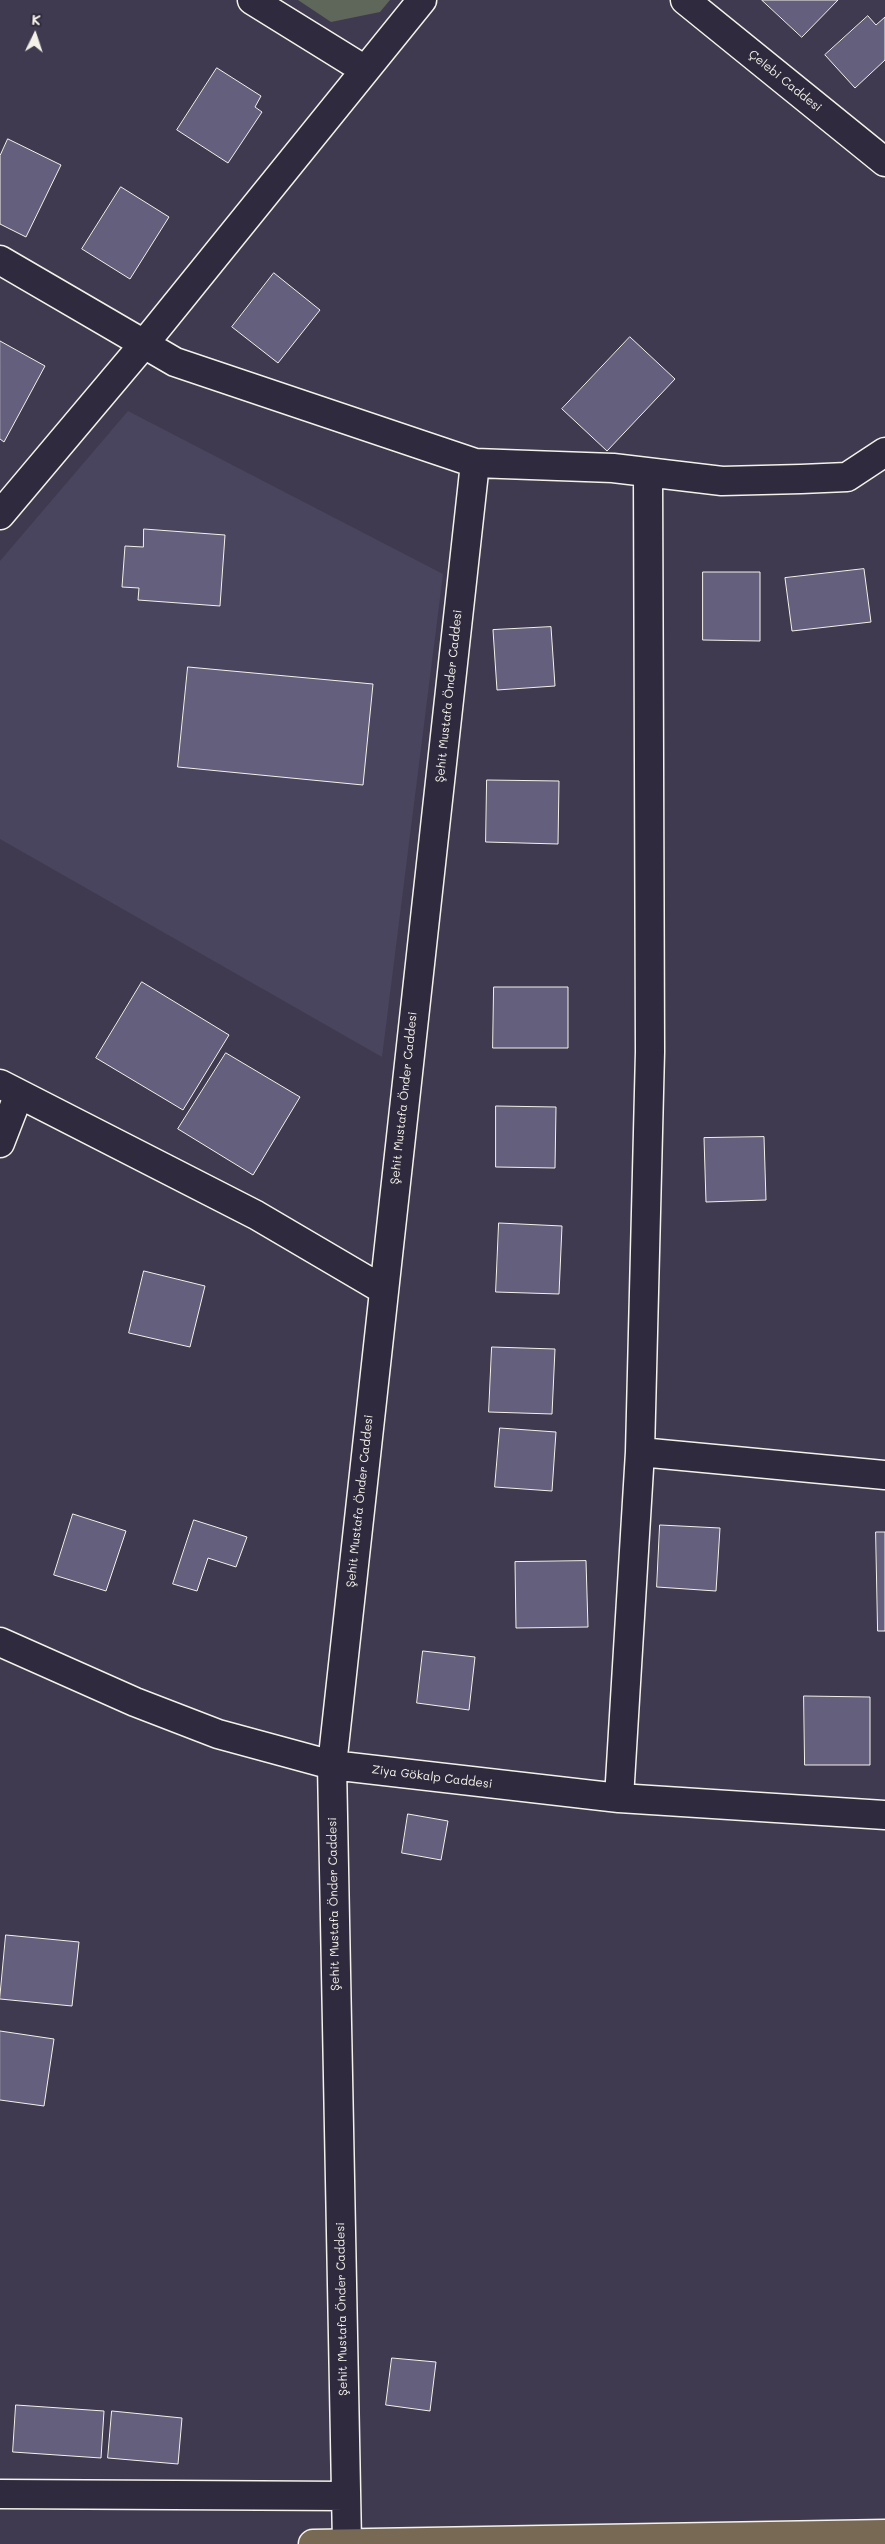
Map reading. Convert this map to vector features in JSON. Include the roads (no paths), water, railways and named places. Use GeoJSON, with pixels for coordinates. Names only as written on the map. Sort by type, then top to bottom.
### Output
{"type":"FeatureCollection","features":[{"type":"Feature","properties":{"kind":"highway"},"geometry":{"type":"LineString","coordinates":[[313,2544],[885,2534]]}},
{"type":"Feature","properties":{"kind":"street"},"geometry":{"type":"LineString","coordinates":[[252,0],[365,70]]}},
{"type":"Feature","properties":{"kind":"street"},"geometry":{"type":"LineString","coordinates":[[0,515],[144,344],[422,0]]}},
{"type":"Feature","properties":{"kind":"street","name":"Çelebi Caddesi"},"geometry":{"type":"LineString","coordinates":[[685,0],[885,162]]}},
{"type":"Feature","properties":{"kind":"street"},"geometry":{"type":"LineString","coordinates":[[0,260],[175,362],[231,382],[362,423],[474,463],[613,468],[722,481],[847,477],[885,454]]}},
{"type":"Feature","properties":{"kind":"street","name":"Şehit Mustafa Önder Caddesi"},"geometry":{"type":"LineString","coordinates":[[347,2544],[332,1765],[382,1289],[474,463]]}},
{"type":"Feature","properties":{"kind":"street"},"geometry":{"type":"LineString","coordinates":[[619,1798],[640,1452],[650,1052],[648,473]]}},
{"type":"Feature","properties":{"kind":"street"},"geometry":{"type":"LineString","coordinates":[[0,1143],[9,1089],[256,1215],[382,1289]]}},
{"type":"Feature","properties":{"kind":"street"},"geometry":{"type":"LineString","coordinates":[[640,1452],[885,1475]]}},
{"type":"Feature","properties":{"kind":"street","name":"Ziya Gökalp Caddesi"},"geometry":{"type":"LineString","coordinates":[[0,1642],[134,1702],[218,1734],[332,1765],[619,1798],[885,1815]]}},
{"type":"Feature","properties":{"kind":"street"},"geometry":{"type":"LineString","coordinates":[[0,2494],[346,2496]]}}]}
